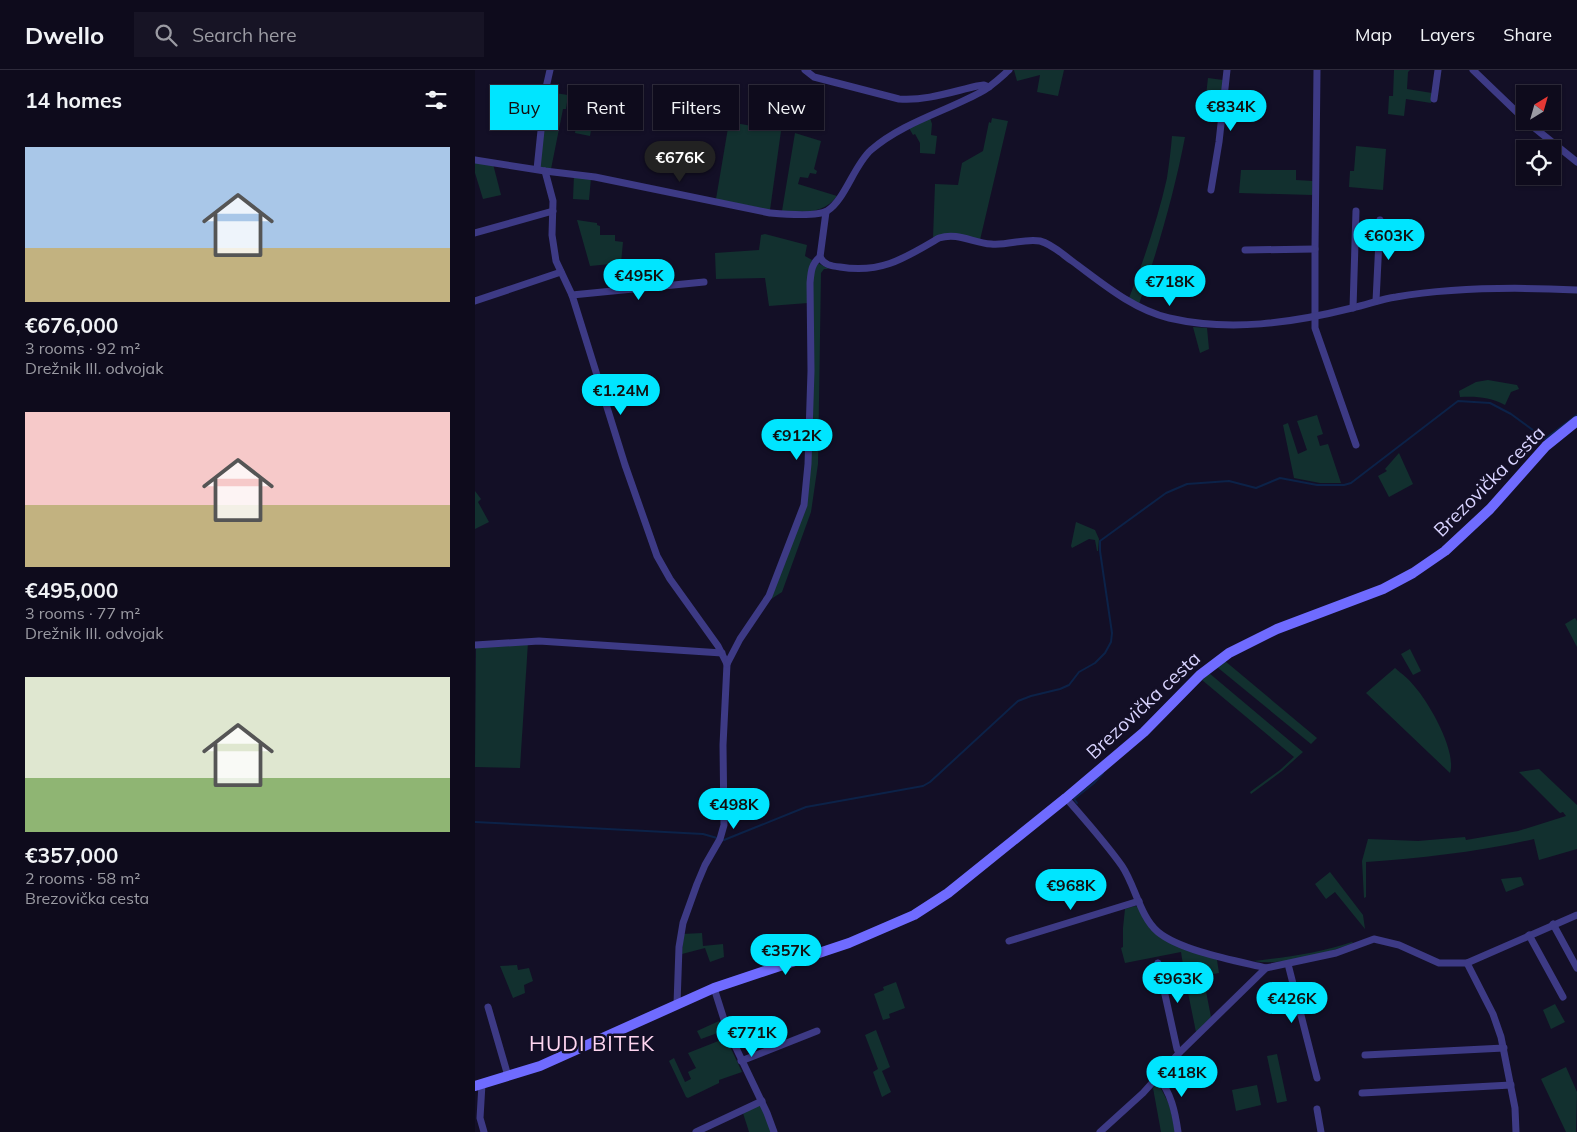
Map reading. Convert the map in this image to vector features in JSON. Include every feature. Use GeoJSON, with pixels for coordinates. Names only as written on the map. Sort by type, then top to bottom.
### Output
{"type":"FeatureCollection","features":[{"type":"Feature","properties":{"kind":"main road","name":"Brezovička cesta"},"geometry":{"type":"LineString","coordinates":[[479,1085],[558,1059],[714,988],[849,943],[914,915],[948,893],[1066,798],[1144,732],[1200,675],[1229,653],[1277,629],[1383,590],[1413,573],[1445,551],[1490,509],[1546,446],[1577,421]]}},
{"type":"Feature","properties":{"kind":"street"},"geometry":{"type":"LineString","coordinates":[[537,169],[545,92],[550,70]]}},
{"type":"Feature","properties":{"kind":"street"},"geometry":{"type":"LineString","coordinates":[[805,70],[814,77],[913,100],[977,86],[984,85],[989,87]]}},
{"type":"Feature","properties":{"kind":"street"},"geometry":{"type":"LineString","coordinates":[[1009,70],[981,92],[902,129],[877,146],[865,157],[844,190],[826,212],[820,257],[825,264],[849,269],[878,268],[895,263],[946,236],[957,236],[990,244],[1039,241],[1056,250],[1128,301],[1166,318],[1243,326],[1315,316],[1376,301],[1415,294],[1499,289],[1577,290]]}},
{"type":"Feature","properties":{"kind":"street"},"geometry":{"type":"LineString","coordinates":[[1211,190],[1219,142],[1227,70]]}},
{"type":"Feature","properties":{"kind":"street"},"geometry":{"type":"LineString","coordinates":[[1317,70],[1315,328],[1355,445]]}},
{"type":"Feature","properties":{"kind":"street"},"geometry":{"type":"LineString","coordinates":[[1434,100],[1438,70]]}},
{"type":"Feature","properties":{"kind":"street"},"geometry":{"type":"LineString","coordinates":[[1473,70],[1516,111]]}},
{"type":"Feature","properties":{"kind":"street"},"geometry":{"type":"LineString","coordinates":[[1537,130],[1577,162]]}},
{"type":"Feature","properties":{"kind":"street"},"geometry":{"type":"LineString","coordinates":[[475,160],[595,177],[770,213],[798,215],[826,212]]}},
{"type":"Feature","properties":{"kind":"street"},"geometry":{"type":"LineString","coordinates":[[545,171],[552,193],[553,248],[561,272],[572,295],[625,465],[657,556],[669,579],[722,653],[727,664]]}},
{"type":"Feature","properties":{"kind":"street"},"geometry":{"type":"LineString","coordinates":[[475,233],[553,210]]}},
{"type":"Feature","properties":{"kind":"street"},"geometry":{"type":"LineString","coordinates":[[1353,308],[1357,211]]}},
{"type":"Feature","properties":{"kind":"street"},"geometry":{"type":"LineString","coordinates":[[1376,301],[1380,220]]}},
{"type":"Feature","properties":{"kind":"street"},"geometry":{"type":"LineString","coordinates":[[1245,250],[1315,249]]}},
{"type":"Feature","properties":{"kind":"street"},"geometry":{"type":"LineString","coordinates":[[677,1004],[679,947],[683,923],[697,884],[720,840],[724,825],[723,745],[727,664],[740,639],[769,596],[804,505],[808,464],[811,371],[810,284],[811,269],[815,261],[820,257]]}},
{"type":"Feature","properties":{"kind":"street"},"geometry":{"type":"LineString","coordinates":[[475,301],[561,272]]}},
{"type":"Feature","properties":{"kind":"street"},"geometry":{"type":"LineString","coordinates":[[572,295],[704,282]]}},
{"type":"Feature","properties":{"kind":"street"},"geometry":{"type":"LineString","coordinates":[[475,645],[539,641],[722,653]]}},
{"type":"Feature","properties":{"kind":"street"},"geometry":{"type":"LineString","coordinates":[[1066,798],[1122,866],[1153,927],[1163,936],[1214,956],[1266,968],[1336,953],[1374,939],[1399,945],[1439,963],[1467,964],[1553,924],[1577,915]]}},
{"type":"Feature","properties":{"kind":"street"},"geometry":{"type":"LineString","coordinates":[[1009,941],[1139,901]]}},
{"type":"Feature","properties":{"kind":"street"},"geometry":{"type":"LineString","coordinates":[[1553,924],[1577,968]]}},
{"type":"Feature","properties":{"kind":"street"},"geometry":{"type":"LineString","coordinates":[[1529,935],[1563,997]]}},
{"type":"Feature","properties":{"kind":"street"},"geometry":{"type":"LineString","coordinates":[[1158,963],[1179,1053]]}},
{"type":"Feature","properties":{"kind":"street"},"geometry":{"type":"LineString","coordinates":[[1288,964],[1317,1078]]}},
{"type":"Feature","properties":{"kind":"street"},"geometry":{"type":"LineString","coordinates":[[1467,964],[1493,1014],[1504,1048],[1516,1118],[1516,1132]]}},
{"type":"Feature","properties":{"kind":"street"},"geometry":{"type":"LineString","coordinates":[[1100,1132],[1132,1103],[1179,1053],[1266,968]]}},
{"type":"Feature","properties":{"kind":"street"},"geometry":{"type":"LineString","coordinates":[[714,988],[724,1022],[774,1132]]}},
{"type":"Feature","properties":{"kind":"street"},"geometry":{"type":"LineString","coordinates":[[488,1007],[508,1076]]}},
{"type":"Feature","properties":{"kind":"street"},"geometry":{"type":"LineString","coordinates":[[741,1061],[817,1031]]}},
{"type":"Feature","properties":{"kind":"street"},"geometry":{"type":"LineString","coordinates":[[1365,1055],[1504,1048]]}},
{"type":"Feature","properties":{"kind":"street"},"geometry":{"type":"LineString","coordinates":[[1157,1077],[1165,1086],[1170,1097],[1178,1132]]}},
{"type":"Feature","properties":{"kind":"street"},"geometry":{"type":"LineString","coordinates":[[479,1085],[481,1118],[484,1132]]}},
{"type":"Feature","properties":{"kind":"street"},"geometry":{"type":"LineString","coordinates":[[1362,1093],[1511,1085]]}},
{"type":"Feature","properties":{"kind":"street"},"geometry":{"type":"LineString","coordinates":[[696,1132],[761,1101]]}},
{"type":"Feature","properties":{"kind":"street"},"geometry":{"type":"LineString","coordinates":[[1317,1109],[1321,1132]]}},
{"type":"Feature","properties":{"kind":"green space"},"geometry":{"type":"Polygon","coordinates":[[[1014,70],[1064,70],[1058,96],[1037,92],[1040,75],[1017,81],[1014,70]]]}},
{"type":"Feature","properties":{"kind":"green space"},"geometry":{"type":"Polygon","coordinates":[[[1394,70],[1410,70],[1408,72],[1407,89],[1432,93],[1431,103],[1406,99],[1404,116],[1388,114],[1389,96],[1393,96],[1394,70]]]}},
{"type":"Feature","properties":{"kind":"green space"},"geometry":{"type":"Polygon","coordinates":[[[1208,78],[1223,80],[1221,106],[1205,104],[1208,78]]]}},
{"type":"Feature","properties":{"kind":"green space"},"geometry":{"type":"Polygon","coordinates":[[[558,94],[568,95],[566,109],[563,109],[551,169],[539,168],[544,130],[558,130],[558,94]]]}},
{"type":"Feature","properties":{"kind":"green space"},"geometry":{"type":"Polygon","coordinates":[[[930,118],[932,124],[931,135],[937,136],[935,154],[920,153],[920,143],[909,128],[930,118]]]}},
{"type":"Feature","properties":{"kind":"green space"},"geometry":{"type":"Polygon","coordinates":[[[992,118],[1008,121],[980,240],[933,238],[935,184],[958,185],[962,163],[983,151],[989,122],[991,123],[992,118]]]}},
{"type":"Feature","properties":{"kind":"green space"},"geometry":{"type":"Polygon","coordinates":[[[739,124],[749,125],[749,130],[781,131],[770,210],[716,199],[728,130],[739,130],[739,124]]]}},
{"type":"Feature","properties":{"kind":"green space"},"geometry":{"type":"Polygon","coordinates":[[[575,130],[591,130],[590,136],[575,133],[575,130]]]}},
{"type":"Feature","properties":{"kind":"green space"},"geometry":{"type":"Polygon","coordinates":[[[795,133],[821,141],[814,169],[817,171],[816,174],[810,173],[808,178],[800,177],[798,184],[837,196],[825,206],[812,211],[782,211],[795,133]]]}},
{"type":"Feature","properties":{"kind":"green space"},"geometry":{"type":"Polygon","coordinates":[[[1172,136],[1185,137],[1165,221],[1139,304],[1129,298],[1145,254],[1167,178],[1172,136]]]}},
{"type":"Feature","properties":{"kind":"green space"},"geometry":{"type":"Polygon","coordinates":[[[1356,146],[1386,149],[1383,190],[1349,187],[1350,171],[1354,171],[1356,146]]]}},
{"type":"Feature","properties":{"kind":"green space"},"geometry":{"type":"Polygon","coordinates":[[[475,162],[493,164],[501,195],[483,199],[475,173],[475,162]]]}},
{"type":"Feature","properties":{"kind":"green space"},"geometry":{"type":"Polygon","coordinates":[[[1241,170],[1296,170],[1296,180],[1313,181],[1312,195],[1239,193],[1241,170]]]}},
{"type":"Feature","properties":{"kind":"green space"},"geometry":{"type":"Polygon","coordinates":[[[574,175],[591,178],[589,200],[573,199],[574,175]]]}},
{"type":"Feature","properties":{"kind":"green space"},"geometry":{"type":"Polygon","coordinates":[[[577,220],[597,223],[600,226],[600,235],[615,235],[615,241],[623,242],[621,263],[590,266],[577,220]]]}},
{"type":"Feature","properties":{"kind":"green space"},"geometry":{"type":"Polygon","coordinates":[[[765,234],[807,245],[805,256],[812,260],[809,271],[808,303],[769,306],[765,278],[716,279],[715,253],[759,250],[761,235],[765,234]]]}},
{"type":"Feature","properties":{"kind":"green space"},"geometry":{"type":"Polygon","coordinates":[[[818,263],[829,269],[824,269],[821,273],[818,464],[811,512],[782,592],[768,601],[806,506],[813,283],[814,269],[818,263]]]}},
{"type":"Feature","properties":{"kind":"green space"},"geometry":{"type":"Polygon","coordinates":[[[1193,327],[1207,328],[1209,349],[1200,353],[1193,327]]]}},
{"type":"Feature","properties":{"kind":"green space"},"geometry":{"type":"Polygon","coordinates":[[[1488,380],[1517,385],[1519,389],[1511,392],[1505,405],[1483,398],[1460,397],[1459,391],[1476,382],[1488,380]]]}},
{"type":"Feature","properties":{"kind":"green space"},"geometry":{"type":"Polygon","coordinates":[[[1317,415],[1323,434],[1317,436],[1320,446],[1328,444],[1341,483],[1320,483],[1294,478],[1283,425],[1288,423],[1298,454],[1307,450],[1297,421],[1317,415]]]}},
{"type":"Feature","properties":{"kind":"green space"},"geometry":{"type":"Polygon","coordinates":[[[1399,453],[1413,484],[1389,497],[1378,476],[1387,471],[1385,469],[1399,453]]]}},
{"type":"Feature","properties":{"kind":"green space"},"geometry":{"type":"Polygon","coordinates":[[[475,491],[481,499],[478,502],[489,522],[475,529],[475,491]]]}},
{"type":"Feature","properties":{"kind":"green space"},"geometry":{"type":"Polygon","coordinates":[[[1076,522],[1095,530],[1099,539],[1098,551],[1095,540],[1089,539],[1072,548],[1076,522]]]}},
{"type":"Feature","properties":{"kind":"green space"},"geometry":{"type":"Polygon","coordinates":[[[1575,618],[1577,621],[1577,647],[1565,624],[1575,618]]]}},
{"type":"Feature","properties":{"kind":"green space"},"geometry":{"type":"Polygon","coordinates":[[[528,642],[520,768],[475,767],[476,646],[528,642]]]}},
{"type":"Feature","properties":{"kind":"green space"},"geometry":{"type":"Polygon","coordinates":[[[1410,649],[1421,671],[1413,675],[1401,654],[1410,649]]]}},
{"type":"Feature","properties":{"kind":"green space"},"geometry":{"type":"Polygon","coordinates":[[[1225,661],[1317,738],[1311,744],[1217,667],[1225,661]]]}},
{"type":"Feature","properties":{"kind":"green space"},"geometry":{"type":"Polygon","coordinates":[[[1395,668],[1413,684],[1434,715],[1446,740],[1451,764],[1450,773],[1366,693],[1395,668]]]}},
{"type":"Feature","properties":{"kind":"green space"},"geometry":{"type":"Polygon","coordinates":[[[1209,673],[1303,752],[1282,771],[1251,794],[1250,792],[1294,757],[1202,680],[1209,673]]]}},
{"type":"Feature","properties":{"kind":"green space"},"geometry":{"type":"Polygon","coordinates":[[[1539,769],[1577,805],[1577,849],[1539,860],[1534,839],[1450,854],[1366,862],[1366,897],[1364,898],[1362,861],[1368,839],[1418,841],[1465,837],[1466,840],[1518,831],[1566,816],[1563,812],[1560,813],[1519,772],[1539,769]]]}},
{"type":"Feature","properties":{"kind":"green space"},"geometry":{"type":"Polygon","coordinates":[[[1330,872],[1363,915],[1365,929],[1335,892],[1326,899],[1315,884],[1330,872]]]}},
{"type":"Feature","properties":{"kind":"green space"},"geometry":{"type":"Polygon","coordinates":[[[1521,877],[1524,885],[1506,892],[1501,879],[1521,877]]]}},
{"type":"Feature","properties":{"kind":"green space"},"geometry":{"type":"Polygon","coordinates":[[[1138,907],[1150,929],[1161,938],[1217,960],[1219,973],[1203,976],[1211,1017],[1196,1032],[1181,952],[1125,963],[1121,948],[1123,947],[1125,909],[1138,907]]]}},
{"type":"Feature","properties":{"kind":"green space"},"geometry":{"type":"Polygon","coordinates":[[[702,933],[703,946],[723,944],[724,957],[710,962],[705,948],[682,954],[683,934],[702,933]]]}},
{"type":"Feature","properties":{"kind":"green space"},"geometry":{"type":"Polygon","coordinates":[[[1352,942],[1330,951],[1304,958],[1278,962],[1253,961],[1303,954],[1352,942]]]}},
{"type":"Feature","properties":{"kind":"green space"},"geometry":{"type":"Polygon","coordinates":[[[517,965],[518,970],[529,968],[533,981],[524,985],[525,993],[513,998],[500,966],[517,965]]]}},
{"type":"Feature","properties":{"kind":"green space"},"geometry":{"type":"Polygon","coordinates":[[[896,982],[905,1008],[889,1014],[890,1018],[883,1020],[874,994],[884,990],[883,987],[896,982]]]}},
{"type":"Feature","properties":{"kind":"green space"},"geometry":{"type":"Polygon","coordinates":[[[1555,1004],[1565,1022],[1551,1029],[1543,1010],[1555,1004]]]}},
{"type":"Feature","properties":{"kind":"green space"},"geometry":{"type":"Polygon","coordinates":[[[719,1021],[723,1031],[701,1039],[697,1031],[719,1021]]]}},
{"type":"Feature","properties":{"kind":"green space"},"geometry":{"type":"Polygon","coordinates":[[[876,1030],[890,1067],[882,1071],[891,1092],[882,1097],[873,1072],[878,1069],[865,1035],[876,1030]]]}},
{"type":"Feature","properties":{"kind":"green space"},"geometry":{"type":"Polygon","coordinates":[[[726,1038],[742,1072],[719,1080],[719,1083],[688,1098],[686,1097],[669,1061],[674,1058],[685,1082],[691,1079],[688,1072],[696,1068],[688,1053],[726,1038]]]}},
{"type":"Feature","properties":{"kind":"green space"},"geometry":{"type":"Polygon","coordinates":[[[1277,1054],[1287,1101],[1277,1103],[1267,1056],[1277,1054]]]}},
{"type":"Feature","properties":{"kind":"green space"},"geometry":{"type":"Polygon","coordinates":[[[1566,1067],[1577,1092],[1576,1132],[1566,1132],[1541,1079],[1566,1067]]]}},
{"type":"Feature","properties":{"kind":"green space"},"geometry":{"type":"Polygon","coordinates":[[[1158,1083],[1169,1104],[1176,1132],[1161,1132],[1153,1088],[1158,1083]]]}},
{"type":"Feature","properties":{"kind":"green space"},"geometry":{"type":"Polygon","coordinates":[[[1257,1085],[1261,1105],[1236,1111],[1232,1090],[1257,1085]]]}},
{"type":"Feature","properties":{"kind":"green space"},"geometry":{"type":"Polygon","coordinates":[[[759,1105],[772,1132],[749,1132],[743,1113],[759,1105]]]}},
{"type":"Feature","properties":{"kind":"waterway"},"geometry":{"type":"LineString","coordinates":[[724,840],[806,807],[923,786],[930,782],[1018,701],[1069,685],[1079,672],[1095,663],[1105,653],[1111,642],[1112,633],[1100,541],[1166,493],[1187,484],[1229,481],[1256,488],[1280,478],[1317,485],[1344,485],[1351,483],[1458,401],[1490,403],[1511,414],[1545,439],[1577,415]]}},
{"type":"Feature","properties":{"kind":"waterway"},"geometry":{"type":"LineString","coordinates":[[1077,803],[1074,799],[1103,773]]}},
{"type":"Feature","properties":{"kind":"waterway"},"geometry":{"type":"LineString","coordinates":[[475,822],[703,834],[717,838]]}},
{"type":"Feature","properties":{"kind":"district","name":"HUDI BITEK"},"geometry":{"type":"Point","coordinates":[592,1043]}}]}
